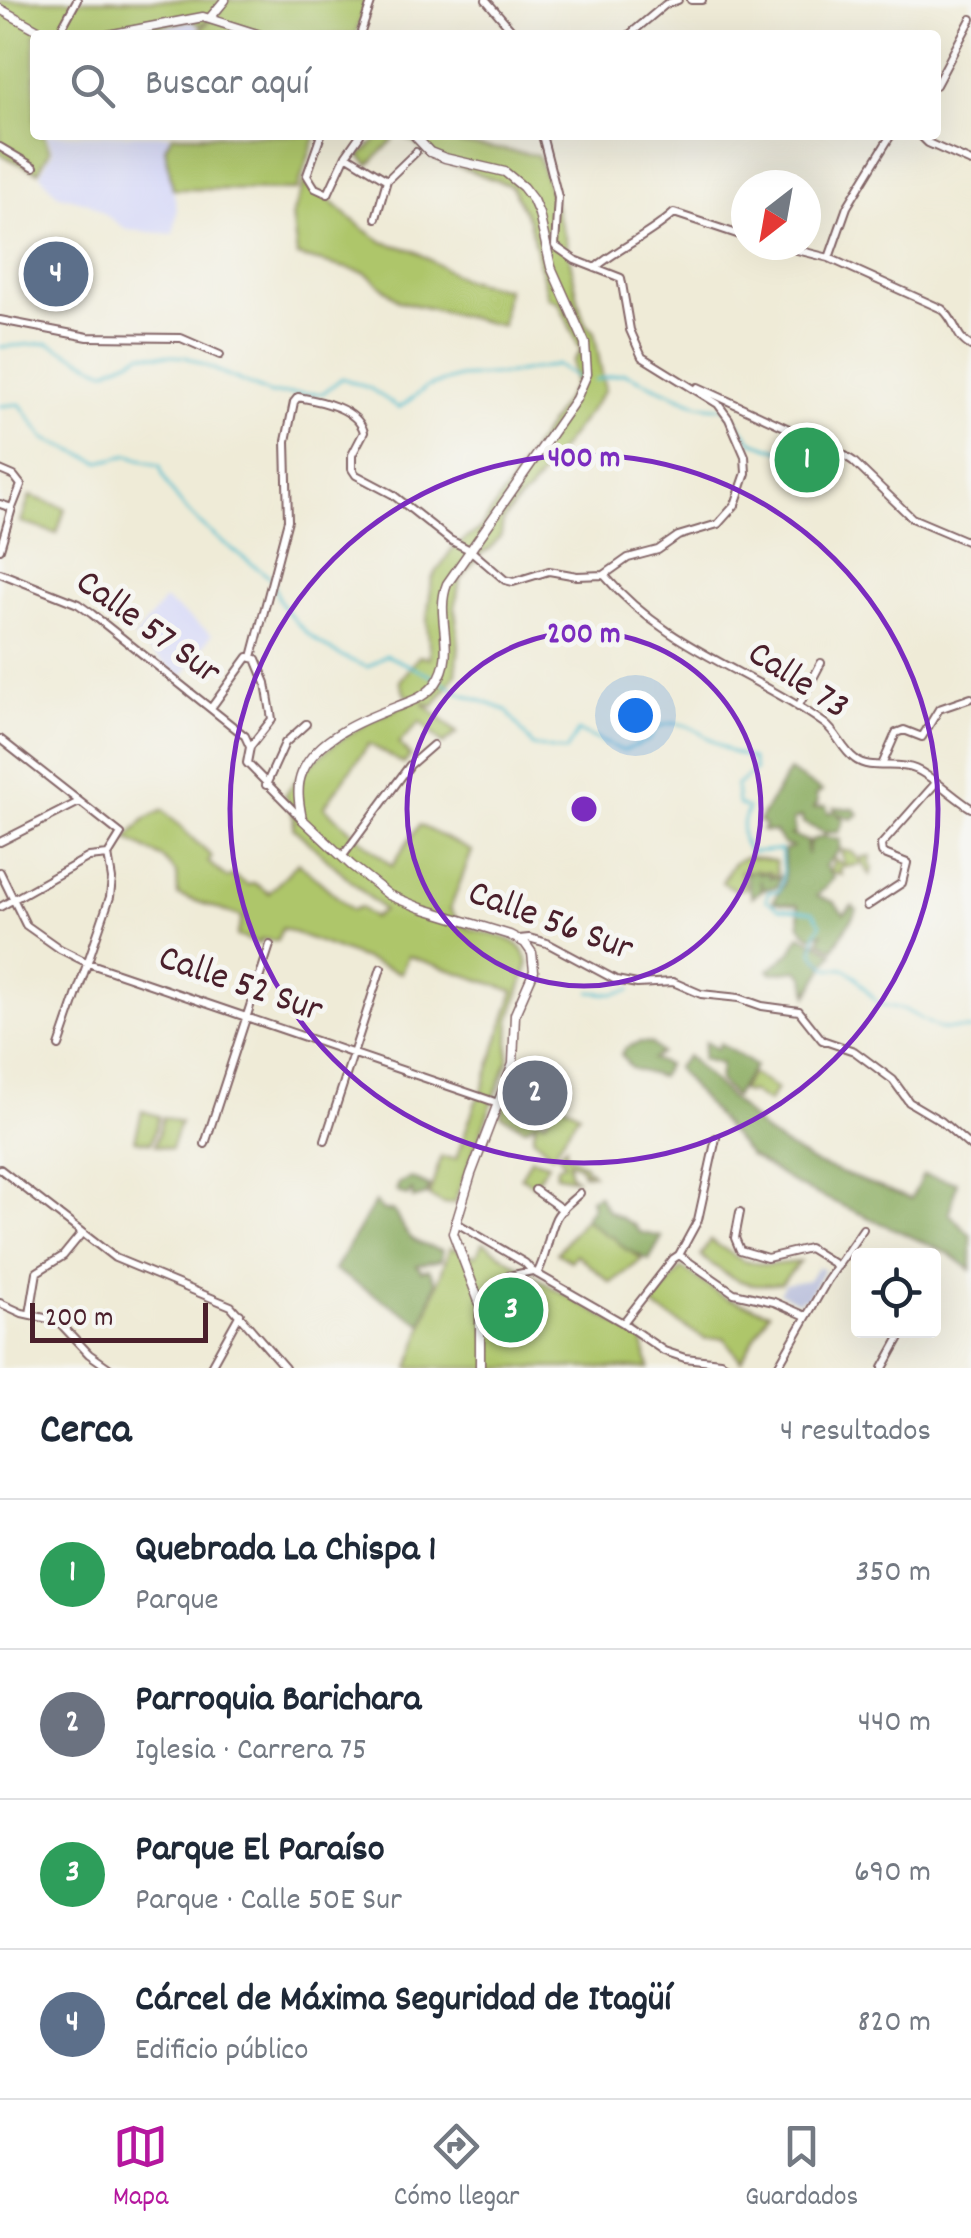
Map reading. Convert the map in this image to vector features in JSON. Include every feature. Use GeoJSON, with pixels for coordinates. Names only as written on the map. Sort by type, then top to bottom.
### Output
{"type":"FeatureCollection","features":[{"type":"Feature","properties":{"kind":"street"},"geometry":{"type":"LineString","coordinates":[[210,18],[225,0]]}},
{"type":"Feature","properties":{"kind":"street"},"geometry":{"type":"LineString","coordinates":[[362,30],[372,0]]}},
{"type":"Feature","properties":{"kind":"street"},"geometry":{"type":"LineString","coordinates":[[486,0],[512,30]]}},
{"type":"Feature","properties":{"kind":"street"},"geometry":{"type":"LineString","coordinates":[[635,30],[666,4],[678,0]]}},
{"type":"Feature","properties":{"kind":"street"},"geometry":{"type":"LineString","coordinates":[[691,0],[702,0]]}},
{"type":"Feature","properties":{"kind":"street"},"geometry":{"type":"LineString","coordinates":[[60,30],[74,1]]}},
{"type":"Feature","properties":{"kind":"street"},"geometry":{"type":"LineString","coordinates":[[0,9],[38,30]]}},
{"type":"Feature","properties":{"kind":"street"},"geometry":{"type":"LineString","coordinates":[[130,30],[184,18],[210,18],[245,30]]}},
{"type":"Feature","properties":{"kind":"street"},"geometry":{"type":"LineString","coordinates":[[941,76],[971,19]]}},
{"type":"Feature","properties":{"kind":"street"},"geometry":{"type":"LineString","coordinates":[[319,140],[307,175],[312,184],[328,194],[356,140]]}},
{"type":"Feature","properties":{"kind":"street"},"geometry":{"type":"LineString","coordinates":[[302,819],[301,775],[316,753],[358,722],[424,695],[440,677],[445,662],[443,594],[586,381],[585,343],[560,290],[540,214],[524,187],[505,172],[430,152],[419,140]]}},
{"type":"Feature","properties":{"kind":"street"},"geometry":{"type":"LineString","coordinates":[[250,747],[272,719],[266,683],[252,657],[288,520],[286,442],[298,397],[342,410],[361,424],[364,432],[351,463],[356,475],[392,494],[509,582],[549,571],[604,575],[628,558],[658,550],[678,536],[718,524],[728,515],[744,484],[746,464],[733,427],[721,408],[694,387],[644,361],[630,330],[623,280],[559,252],[555,246],[558,197],[543,140]]}},
{"type":"Feature","properties":{"kind":"street"},"geometry":{"type":"LineString","coordinates":[[829,258],[847,207],[887,140]]}},
{"type":"Feature","properties":{"kind":"street"},"geometry":{"type":"LineString","coordinates":[[924,140],[971,162]]}},
{"type":"Feature","properties":{"kind":"street"},"geometry":{"type":"LineString","coordinates":[[0,147],[34,167]]}},
{"type":"Feature","properties":{"kind":"street"},"geometry":{"type":"LineString","coordinates":[[376,218],[388,180],[416,152]]}},
{"type":"Feature","properties":{"kind":"street"},"geometry":{"type":"LineString","coordinates":[[346,154],[388,180]]}},
{"type":"Feature","properties":{"kind":"street"},"geometry":{"type":"LineString","coordinates":[[595,268],[625,245],[654,232],[674,214],[731,232]]}},
{"type":"Feature","properties":{"kind":"street"},"geometry":{"type":"LineString","coordinates":[[821,256],[942,309],[954,321],[961,340],[971,346]]}},
{"type":"Feature","properties":{"kind":"street"},"geometry":{"type":"LineString","coordinates":[[0,320],[88,337],[181,338],[220,354]]}},
{"type":"Feature","properties":{"kind":"street"},"geometry":{"type":"LineString","coordinates":[[694,387],[712,391],[734,405],[839,452],[912,518],[971,543]]}},
{"type":"Feature","properties":{"kind":"street"},"geometry":{"type":"LineString","coordinates":[[0,470],[14,476],[20,485],[0,549]]}},
{"type":"Feature","properties":{"kind":"street"},"geometry":{"type":"LineString","coordinates":[[0,504],[12,508]]}},
{"type":"Feature","properties":{"kind":"street","name":"Calle 57 Sur"},"geometry":{"type":"LineString","coordinates":[[0,573],[78,604],[245,736],[250,747]]}},
{"type":"Feature","properties":{"kind":"street","name":"Calle 73"},"geometry":{"type":"LineString","coordinates":[[604,575],[629,602],[699,652],[829,727],[854,758],[918,770],[971,808]]}},
{"type":"Feature","properties":{"kind":"street"},"geometry":{"type":"LineString","coordinates":[[210,708],[238,668],[252,657]]}},
{"type":"Feature","properties":{"kind":"street"},"geometry":{"type":"LineString","coordinates":[[798,707],[821,663]]}},
{"type":"Feature","properties":{"kind":"street"},"geometry":{"type":"LineString","coordinates":[[882,765],[896,734],[904,730],[922,736],[939,709],[971,698]]}},
{"type":"Feature","properties":{"kind":"street"},"geometry":{"type":"LineString","coordinates":[[266,785],[285,743],[306,724]]}},
{"type":"Feature","properties":{"kind":"street"},"geometry":{"type":"LineString","coordinates":[[245,736],[264,732]]}},
{"type":"Feature","properties":{"kind":"street"},"geometry":{"type":"LineString","coordinates":[[0,739],[121,834],[108,855],[110,897],[60,1046]]}},
{"type":"Feature","properties":{"kind":"street"},"geometry":{"type":"LineString","coordinates":[[342,857],[410,765],[433,745]]}},
{"type":"Feature","properties":{"kind":"street","name":"Calle 56 Sur"},"geometry":{"type":"LineString","coordinates":[[250,747],[246,756],[248,766],[342,857],[389,895],[519,939],[547,943],[616,980],[637,984],[673,982],[700,994],[799,1011],[822,1040],[854,1051],[893,1080],[909,1102],[941,1121],[971,1147]]}},
{"type":"Feature","properties":{"kind":"street"},"geometry":{"type":"LineString","coordinates":[[867,906],[902,884],[907,863],[882,853],[881,845],[935,784]]}},
{"type":"Feature","properties":{"kind":"street"},"geometry":{"type":"LineString","coordinates":[[0,842],[80,802]]}},
{"type":"Feature","properties":{"kind":"street"},"geometry":{"type":"LineString","coordinates":[[0,907],[88,857],[108,855]]}},
{"type":"Feature","properties":{"kind":"street","name":"Calle 52 Sur"},"geometry":{"type":"LineString","coordinates":[[0,872],[26,926],[88,963],[498,1103]]}},
{"type":"Feature","properties":{"kind":"street"},"geometry":{"type":"LineString","coordinates":[[480,1368],[480,1304],[453,1233],[513,1064],[515,1014],[534,971],[532,953],[519,939]]}},
{"type":"Feature","properties":{"kind":"street"},"geometry":{"type":"LineString","coordinates":[[205,1144],[270,945]]}},
{"type":"Feature","properties":{"kind":"street"},"geometry":{"type":"LineString","coordinates":[[325,1140],[380,968]]}},
{"type":"Feature","properties":{"kind":"street"},"geometry":{"type":"LineString","coordinates":[[623,1323],[679,1256],[698,1220],[716,1138]]}},
{"type":"Feature","properties":{"kind":"street"},"geometry":{"type":"LineString","coordinates":[[0,1168],[122,1262],[216,1298],[240,1314],[285,1368]]}},
{"type":"Feature","properties":{"kind":"street"},"geometry":{"type":"LineString","coordinates":[[535,1190],[562,1210]]}},
{"type":"Feature","properties":{"kind":"street"},"geometry":{"type":"LineString","coordinates":[[480,1304],[509,1276],[534,1273],[547,1257],[547,1244],[562,1210],[580,1193]]}},
{"type":"Feature","properties":{"kind":"street"},"geometry":{"type":"LineString","coordinates":[[740,1212],[735,1238],[740,1250],[767,1258],[809,1248],[838,1266]]}},
{"type":"Feature","properties":{"kind":"street"},"geometry":{"type":"LineString","coordinates":[[455,1222],[664,1352],[720,1362],[731,1368]]}},
{"type":"Feature","properties":{"kind":"street"},"geometry":{"type":"LineString","coordinates":[[777,1368],[863,1230]]}},
{"type":"Feature","properties":{"kind":"street"},"geometry":{"type":"LineString","coordinates":[[30,1314],[38,1272],[63,1256],[81,1234]]}},
{"type":"Feature","properties":{"kind":"street"},"geometry":{"type":"LineString","coordinates":[[679,1256],[734,1293],[774,1302],[806,1316]]}},
{"type":"Feature","properties":{"kind":"street"},"geometry":{"type":"LineString","coordinates":[[0,1302],[63,1324],[84,1349],[110,1368]]}},
{"type":"Feature","properties":{"kind":"street"},"geometry":{"type":"LineString","coordinates":[[210,1368],[240,1314]]}},
{"type":"Feature","properties":{"kind":"street"},"geometry":{"type":"LineString","coordinates":[[883,1368],[900,1338]]}},
{"type":"Feature","properties":{"kind":"shaded area"},"geometry":{"type":"Polygon","coordinates":[[[191,22],[201,30],[158,30],[191,22]]]}},
{"type":"Feature","properties":{"kind":"shaded area"},"geometry":{"type":"Polygon","coordinates":[[[49,140],[169,140],[165,148],[177,209],[174,234],[127,230],[89,203],[57,194],[40,174],[53,151],[49,140]]]}},
{"type":"Feature","properties":{"kind":"shaded area"},"geometry":{"type":"Polygon","coordinates":[[[164,600],[212,634],[182,677],[134,639],[164,600]]]}},
{"type":"Feature","properties":{"kind":"shaded area"},"geometry":{"type":"Polygon","coordinates":[[[818,1267],[824,1269],[806,1300],[802,1298],[799,1302],[779,1292],[785,1284],[808,1280],[818,1267]]]}},
{"type":"Feature","properties":{"kind":"green space"},"geometry":{"type":"Polygon","coordinates":[[[0,0],[366,0],[357,30],[200,30],[220,12],[217,10],[201,26],[191,19],[146,30],[30,30],[30,140],[46,140],[50,151],[38,172],[0,154],[0,0]]]}},
{"type":"Feature","properties":{"kind":"green space"},"geometry":{"type":"Polygon","coordinates":[[[169,140],[314,140],[297,190],[173,189],[165,148],[169,140]]]}},
{"type":"Feature","properties":{"kind":"green space"},"geometry":{"type":"Polygon","coordinates":[[[377,140],[393,140],[369,165],[360,156],[377,140]]]}},
{"type":"Feature","properties":{"kind":"green space"},"geometry":{"type":"Polygon","coordinates":[[[410,140],[452,140],[538,155],[566,240],[580,308],[585,323],[594,332],[605,390],[528,493],[503,520],[501,535],[460,580],[455,608],[459,646],[456,674],[434,706],[423,703],[457,733],[443,744],[420,722],[399,743],[410,756],[404,764],[369,744],[324,807],[392,866],[419,825],[472,851],[450,909],[463,925],[505,938],[525,955],[528,966],[510,1020],[508,1061],[454,1203],[443,1204],[429,1196],[441,1157],[456,1159],[514,991],[408,956],[401,973],[282,928],[277,941],[261,939],[259,944],[237,936],[242,917],[178,895],[177,874],[163,858],[127,839],[144,820],[163,810],[212,857],[208,862],[227,878],[232,875],[269,893],[298,862],[352,910],[360,907],[373,918],[383,910],[293,828],[294,819],[285,795],[327,750],[361,727],[416,699],[405,695],[400,681],[419,656],[430,658],[427,620],[432,579],[452,549],[481,528],[574,386],[573,361],[581,351],[558,301],[548,298],[529,221],[511,186],[437,159],[410,140]]]}},
{"type":"Feature","properties":{"kind":"green space"},"geometry":{"type":"Polygon","coordinates":[[[306,179],[313,191],[321,193],[383,242],[413,250],[462,279],[507,289],[502,326],[399,301],[366,273],[297,256],[292,215],[306,179]]]}},
{"type":"Feature","properties":{"kind":"green space"},"geometry":{"type":"Polygon","coordinates":[[[30,496],[65,508],[57,534],[21,522],[30,496]]]}},
{"type":"Feature","properties":{"kind":"green space"},"geometry":{"type":"Polygon","coordinates":[[[789,771],[822,791],[816,795],[818,802],[814,808],[826,806],[828,813],[835,811],[834,807],[854,809],[859,814],[852,819],[836,813],[844,820],[839,832],[825,833],[803,823],[802,817],[793,820],[795,834],[791,835],[807,841],[807,855],[810,841],[823,836],[840,840],[839,850],[825,866],[834,878],[817,896],[834,902],[844,914],[852,906],[857,910],[833,949],[819,940],[823,933],[811,936],[800,926],[798,905],[773,902],[784,884],[784,850],[792,847],[783,844],[775,832],[762,831],[765,826],[759,821],[789,771]]]}},
{"type":"Feature","properties":{"kind":"green space"},"geometry":{"type":"Polygon","coordinates":[[[841,850],[852,852],[862,862],[862,857],[871,856],[870,875],[863,864],[840,868],[842,875],[830,873],[834,859],[844,865],[841,850]]]}},
{"type":"Feature","properties":{"kind":"green space"},"geometry":{"type":"Polygon","coordinates":[[[750,857],[775,861],[777,873],[772,877],[770,872],[740,871],[746,888],[735,890],[722,882],[736,862],[750,857]]]}},
{"type":"Feature","properties":{"kind":"green space"},"geometry":{"type":"Polygon","coordinates":[[[756,870],[759,874],[767,872],[770,878],[780,876],[777,887],[763,889],[760,880],[762,890],[752,897],[745,873],[756,870]]]}},
{"type":"Feature","properties":{"kind":"green space"},"geometry":{"type":"Polygon","coordinates":[[[800,935],[813,941],[813,950],[816,942],[833,953],[826,964],[813,954],[825,967],[808,995],[805,977],[798,970],[769,970],[791,952],[800,935]]]}},
{"type":"Feature","properties":{"kind":"green space"},"geometry":{"type":"Polygon","coordinates":[[[640,1042],[651,1043],[661,1053],[652,1059],[667,1065],[660,1077],[631,1068],[621,1054],[640,1042]]]}},
{"type":"Feature","properties":{"kind":"green space"},"geometry":{"type":"Polygon","coordinates":[[[705,1042],[717,1049],[720,1043],[755,1066],[734,1097],[719,1081],[721,1064],[702,1059],[705,1042]]]}},
{"type":"Feature","properties":{"kind":"green space"},"geometry":{"type":"Polygon","coordinates":[[[687,1056],[767,1134],[812,1162],[911,1199],[923,1175],[957,1182],[949,1213],[971,1236],[971,1270],[941,1248],[798,1186],[749,1155],[676,1068],[687,1056]]]}},
{"type":"Feature","properties":{"kind":"green space"},"geometry":{"type":"Polygon","coordinates":[[[751,1073],[777,1089],[768,1102],[741,1090],[751,1073]]]}},
{"type":"Feature","properties":{"kind":"green space"},"geometry":{"type":"Polygon","coordinates":[[[508,1093],[510,1105],[545,1121],[558,1101],[579,1113],[552,1155],[533,1137],[536,1122],[525,1128],[501,1115],[508,1093]]]}},
{"type":"Feature","properties":{"kind":"green space"},"geometry":{"type":"Polygon","coordinates":[[[142,1111],[159,1116],[151,1143],[135,1140],[142,1111]]]}},
{"type":"Feature","properties":{"kind":"green space"},"geometry":{"type":"Polygon","coordinates":[[[163,1117],[180,1122],[171,1149],[155,1145],[163,1117]]]}},
{"type":"Feature","properties":{"kind":"green space"},"geometry":{"type":"Polygon","coordinates":[[[566,1146],[566,1153],[593,1174],[583,1174],[580,1166],[569,1161],[570,1174],[577,1179],[556,1175],[557,1167],[564,1163],[558,1153],[566,1146]]]}},
{"type":"Feature","properties":{"kind":"green space"},"geometry":{"type":"Polygon","coordinates":[[[531,1158],[548,1163],[534,1185],[521,1177],[531,1158]]]}},
{"type":"Feature","properties":{"kind":"green space"},"geometry":{"type":"Polygon","coordinates":[[[411,1178],[429,1186],[427,1195],[413,1199],[412,1190],[407,1196],[396,1191],[399,1183],[411,1178]]]}},
{"type":"Feature","properties":{"kind":"green space"},"geometry":{"type":"Polygon","coordinates":[[[598,1195],[608,1211],[639,1232],[662,1237],[649,1260],[625,1249],[584,1219],[592,1207],[590,1199],[598,1195]]]}},
{"type":"Feature","properties":{"kind":"green space"},"geometry":{"type":"Polygon","coordinates":[[[375,1202],[383,1211],[394,1211],[412,1238],[442,1250],[441,1260],[417,1265],[421,1271],[429,1269],[436,1282],[423,1324],[334,1270],[375,1202]]]}},
{"type":"Feature","properties":{"kind":"green space"},"geometry":{"type":"Polygon","coordinates":[[[584,1219],[642,1260],[611,1283],[576,1254],[571,1261],[557,1253],[584,1219]]]}},
{"type":"Feature","properties":{"kind":"green space"},"geometry":{"type":"Polygon","coordinates":[[[710,1240],[743,1261],[767,1265],[800,1262],[781,1283],[747,1283],[729,1276],[701,1256],[710,1240]]]}},
{"type":"Feature","properties":{"kind":"green space"},"geometry":{"type":"Polygon","coordinates":[[[483,1242],[541,1281],[642,1338],[649,1368],[409,1368],[450,1247],[476,1256],[483,1242]]]}},
{"type":"Feature","properties":{"kind":"green space"},"geometry":{"type":"Polygon","coordinates":[[[682,1268],[724,1297],[769,1312],[741,1361],[724,1338],[705,1339],[651,1305],[682,1268]]]}},
{"type":"Feature","properties":{"kind":"waterway"},"geometry":{"type":"LineString","coordinates":[[0,347],[48,343],[105,371],[142,354],[186,357],[271,394],[323,393],[342,378],[371,389],[399,408],[427,387],[459,377],[557,365],[578,378]]}},
{"type":"Feature","properties":{"kind":"waterway"},"geometry":{"type":"LineString","coordinates":[[595,380],[624,373],[699,405],[726,408],[752,441],[807,460]]}},
{"type":"Feature","properties":{"kind":"waterway"},"geometry":{"type":"LineString","coordinates":[[0,406],[20,404],[45,439],[100,462],[129,455],[160,466],[167,483],[190,514],[268,576],[289,614],[319,642],[368,667],[386,655],[434,677]]}},
{"type":"Feature","properties":{"kind":"waterway"},"geometry":{"type":"LineString","coordinates":[[440,680],[460,693],[506,710],[533,746],[566,751],[578,731],[623,751],[649,740],[657,728],[677,724],[695,729],[729,751],[752,759],[755,770],[736,786],[738,804],[748,809],[742,826],[743,841],[749,852],[781,850],[783,877],[779,891],[768,892],[766,900],[779,908],[813,912],[821,924],[813,953],[828,968],[845,969],[854,975],[878,1004],[903,1009],[940,1029],[971,1029]]}},
{"type":"Feature","properties":{"kind":"waterway"},"geometry":{"type":"LineString","coordinates":[[590,992],[612,994],[631,990]]}},
{"type":"Feature","properties":{"kind":"place","name":"Cárcel de Máxima Seguridad de Itagüí"},"geometry":{"type":"Point","coordinates":[56,274]}},
{"type":"Feature","properties":{"kind":"place","name":"Quebrada La Chispa 1"},"geometry":{"type":"Point","coordinates":[807,460]}},
{"type":"Feature","properties":{"kind":"place","name":"Parroquia Barichara"},"geometry":{"type":"Point","coordinates":[535,1093]}},
{"type":"Feature","properties":{"kind":"place","name":"Parque El Paraíso"},"geometry":{"type":"Point","coordinates":[511,1310]}}]}
